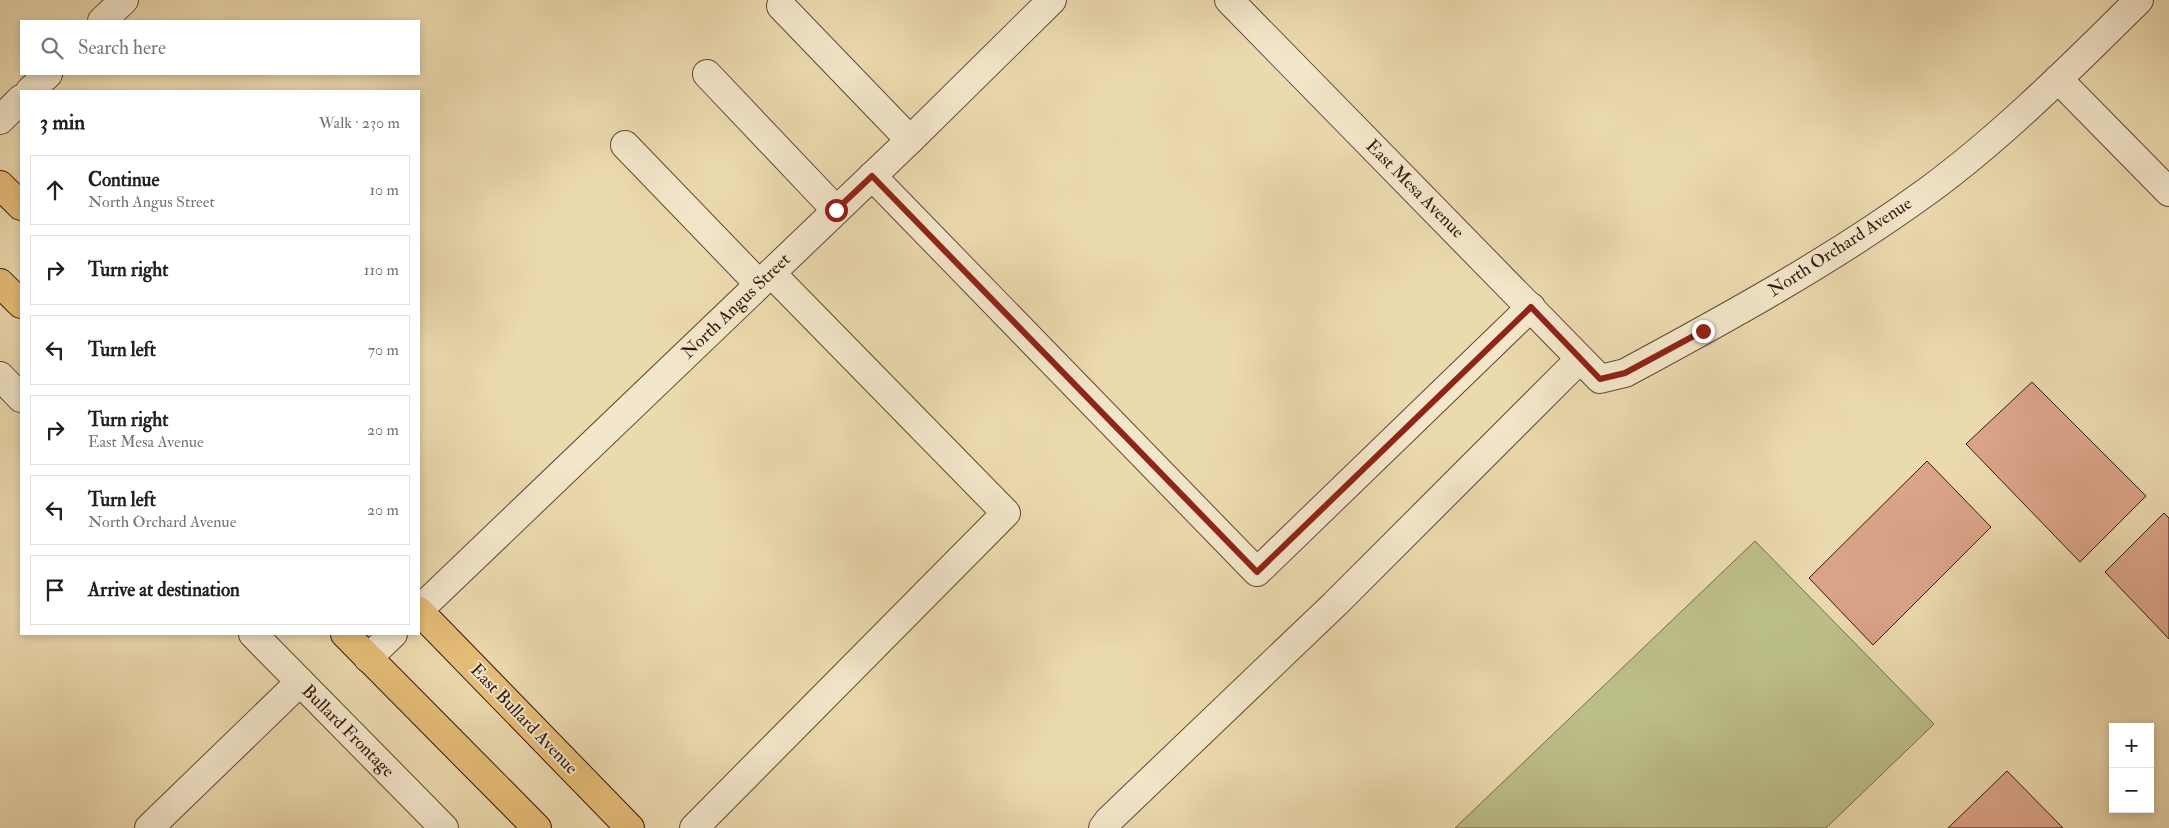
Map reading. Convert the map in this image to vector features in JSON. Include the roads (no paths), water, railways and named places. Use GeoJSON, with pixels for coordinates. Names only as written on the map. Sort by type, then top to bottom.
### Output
{"type":"FeatureCollection","features":[{"type":"Feature","properties":{"kind":"main road"},"geometry":{"type":"LineString","coordinates":[[0,185],[20,205]]}},
{"type":"Feature","properties":{"kind":"main road"},"geometry":{"type":"LineString","coordinates":[[0,283],[20,303]]}},
{"type":"Feature","properties":{"kind":"main road","name":"East Bullard Avenue"},"geometry":{"type":"LineString","coordinates":[[420,611],[630,828]]}},
{"type":"Feature","properties":{"kind":"main road"},"geometry":{"type":"LineString","coordinates":[[346,635],[537,828]]}},
{"type":"Feature","properties":{"kind":"street"},"geometry":{"type":"LineString","coordinates":[[103,20],[124,0]]}},
{"type":"Feature","properties":{"kind":"street","name":"North Angus Street"},"geometry":{"type":"LineString","coordinates":[[420,609],[910,140],[1052,0]]}},
{"type":"Feature","properties":{"kind":"street","name":"East Mesa Avenue"},"geometry":{"type":"LineString","coordinates":[[1229,0],[1531,307],[1579,360],[1600,379]]}},
{"type":"Feature","properties":{"kind":"street","name":"North Orchard Avenue"},"geometry":{"type":"LineString","coordinates":[[1600,379],[1625,373],[1813,268],[1930,189],[2058,79],[2139,0]]}},
{"type":"Feature","properties":{"kind":"street"},"geometry":{"type":"LineString","coordinates":[[781,6],[910,140]]}},
{"type":"Feature","properties":{"kind":"street"},"geometry":{"type":"LineString","coordinates":[[707,74],[836,210]]}},
{"type":"Feature","properties":{"kind":"street"},"geometry":{"type":"LineString","coordinates":[[31,90],[47,75]]}},
{"type":"Feature","properties":{"kind":"street"},"geometry":{"type":"LineString","coordinates":[[2058,79],[2169,192]]}},
{"type":"Feature","properties":{"kind":"street"},"geometry":{"type":"LineString","coordinates":[[0,120],[20,100]]}},
{"type":"Feature","properties":{"kind":"street"},"geometry":{"type":"LineString","coordinates":[[625,145],[765,278],[1006,513],[694,828]]}},
{"type":"Feature","properties":{"kind":"street"},"geometry":{"type":"LineString","coordinates":[[872,176],[1257,572],[1531,307]]}},
{"type":"Feature","properties":{"kind":"street"},"geometry":{"type":"LineString","coordinates":[[1103,828],[1113,816],[1335,604],[1579,360]]}},
{"type":"Feature","properties":{"kind":"street","name":"Bullard Frontage"},"geometry":{"type":"LineString","coordinates":[[254,635],[444,828]]}},
{"type":"Feature","properties":{"kind":"street"},"geometry":{"type":"LineString","coordinates":[[368,658],[393,635]]}},
{"type":"Feature","properties":{"kind":"street"},"geometry":{"type":"LineString","coordinates":[[150,828],[300,682]]}}]}
